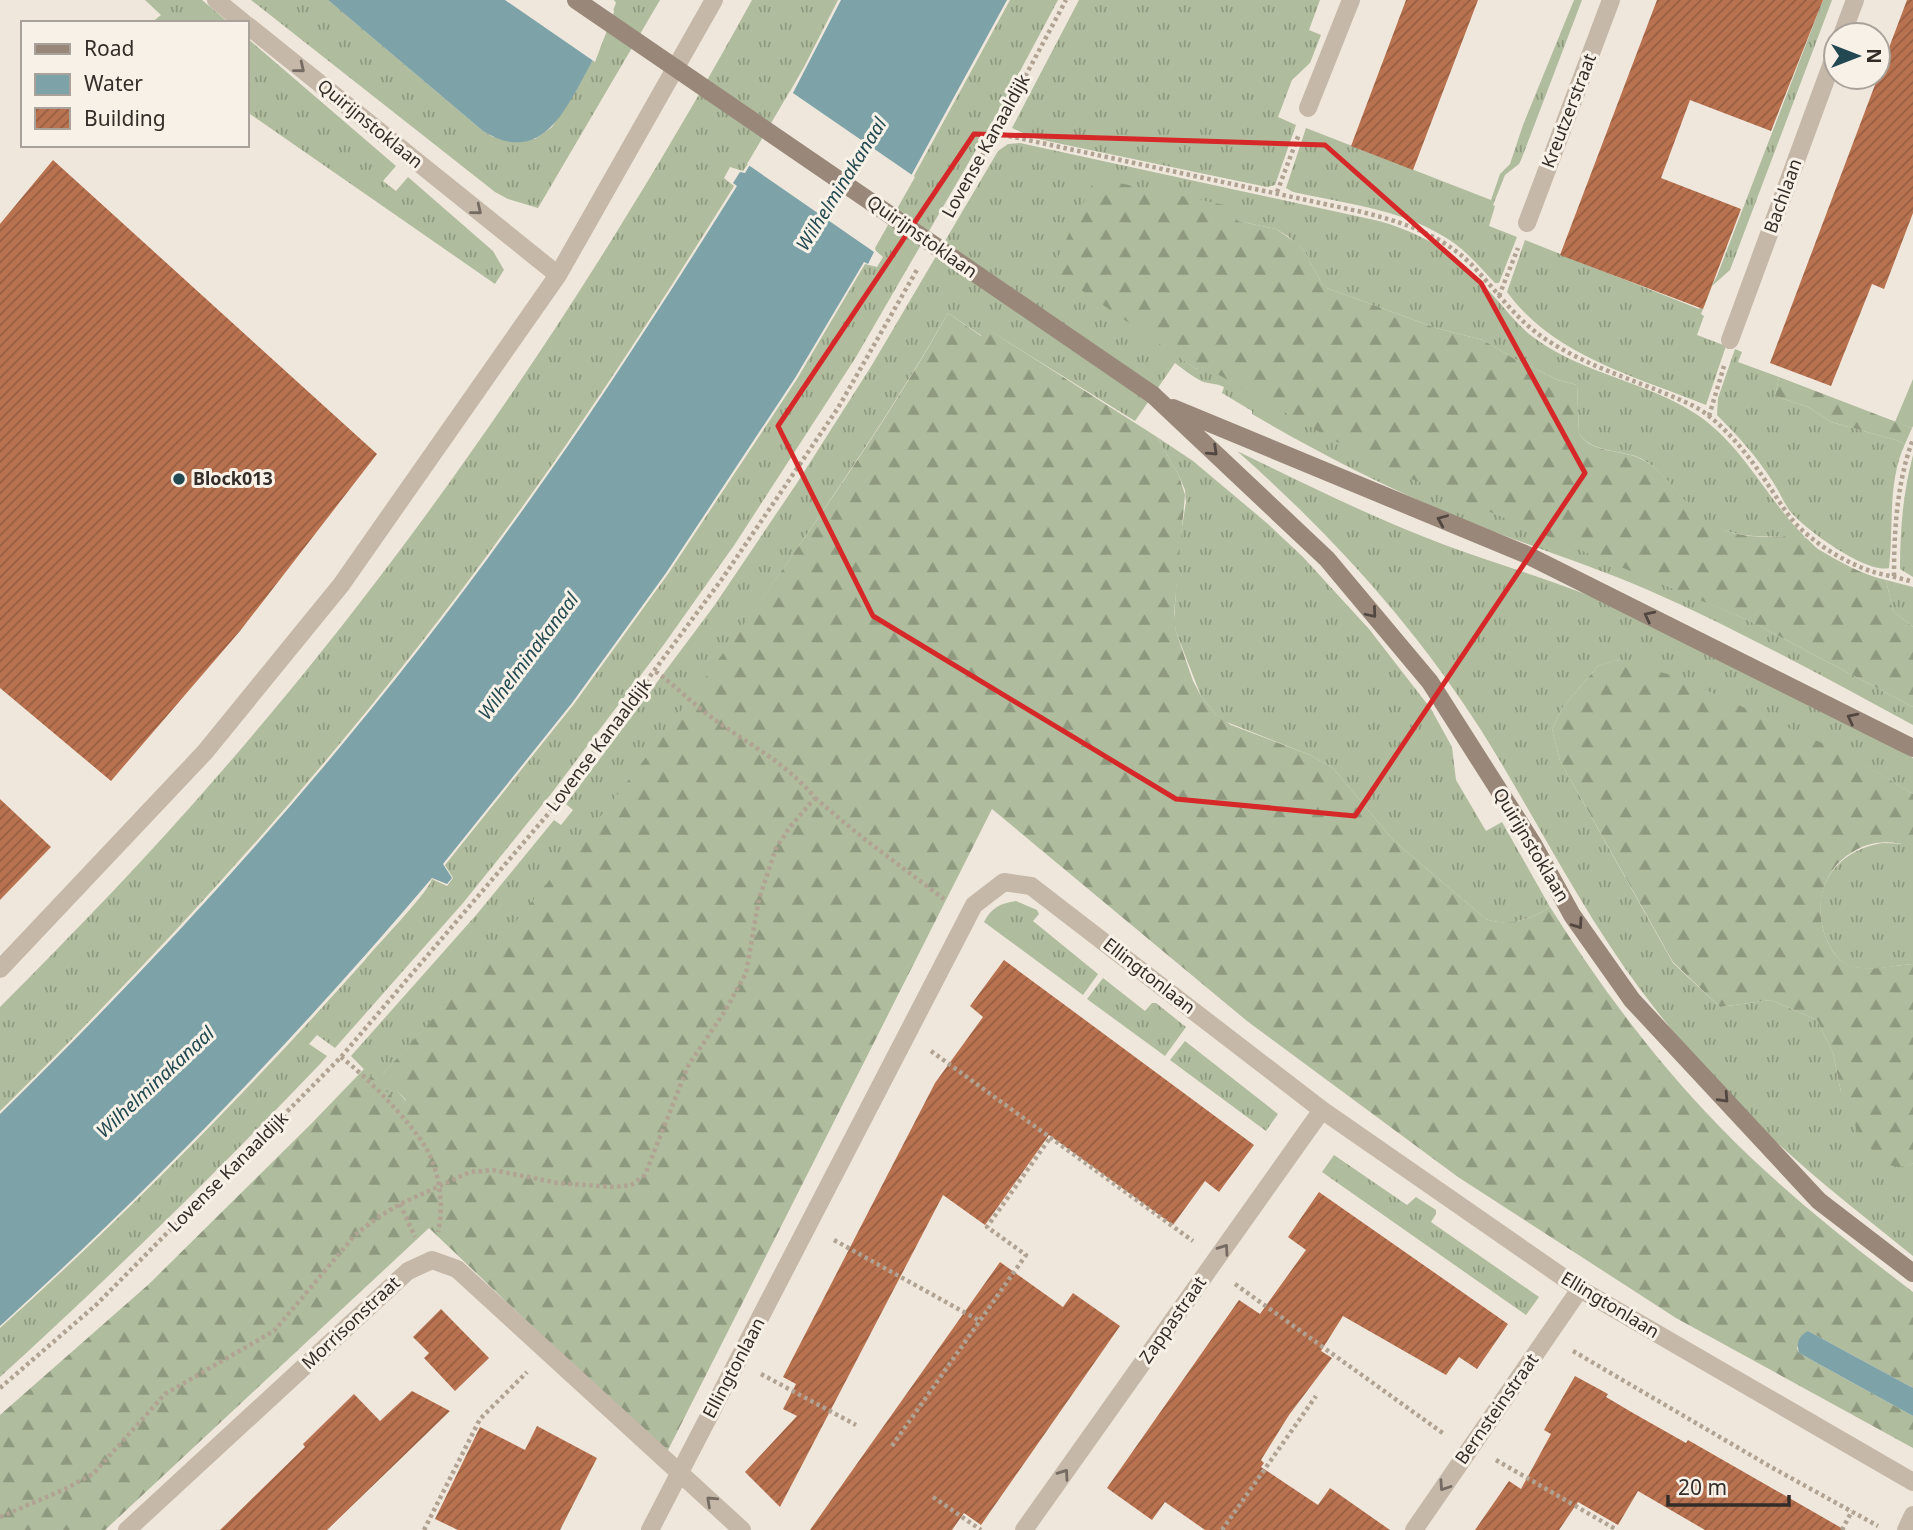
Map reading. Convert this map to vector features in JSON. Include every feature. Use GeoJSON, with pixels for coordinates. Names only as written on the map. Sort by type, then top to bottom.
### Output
{"type":"FeatureCollection","features":[{"type":"Feature","properties":{"kind":"street","name":"Quirijnstoklaan"},"geometry":{"type":"LineString","coordinates":[[216,0],[241,21]]}},
{"type":"Feature","properties":{"kind":"street","name":"Quirijnstoklaan"},"geometry":{"type":"LineString","coordinates":[[576,0],[1158,400],[1326,559],[1430,682],[1533,844],[1572,915],[1632,1000],[1819,1201],[1913,1273]]}},
{"type":"Feature","properties":{"kind":"street"},"geometry":{"type":"LineString","coordinates":[[0,969],[205,752],[341,585],[558,275],[714,0]]}},
{"type":"Feature","properties":{"kind":"street"},"geometry":{"type":"LineString","coordinates":[[1308,108],[1351,0]]}},
{"type":"Feature","properties":{"kind":"street","name":"Kreutzerstraat"},"geometry":{"type":"LineString","coordinates":[[1527,223],[1611,0]]}},
{"type":"Feature","properties":{"kind":"street"},"geometry":{"type":"LineString","coordinates":[[1847,21],[1855,0]]}},
{"type":"Feature","properties":{"kind":"street","name":"Quirijnstoklaan"},"geometry":{"type":"LineString","coordinates":[[248,26],[558,275]]}},
{"type":"Feature","properties":{"kind":"street","name":"Bachlaan"},"geometry":{"type":"LineString","coordinates":[[1730,340],[1822,90]]}},
{"type":"Feature","properties":{"kind":"street","name":"Quirijnstoklaan"},"geometry":{"type":"LineString","coordinates":[[1158,400],[1525,554],[1913,748]]}},
{"type":"Feature","properties":{"kind":"street","name":"Ellingtonlaan"},"geometry":{"type":"LineString","coordinates":[[650,1530],[974,905],[1004,881],[1031,886],[1322,1110],[1580,1289],[1913,1482]]}},
{"type":"Feature","properties":{"kind":"street","name":"Zappastraat"},"geometry":{"type":"LineString","coordinates":[[1024,1530],[1322,1110]]}},
{"type":"Feature","properties":{"kind":"street"},"geometry":{"type":"LineString","coordinates":[[432,1260],[457,1269],[742,1530]]}},
{"type":"Feature","properties":{"kind":"street","name":"Morrisonstraat"},"geometry":{"type":"LineString","coordinates":[[127,1530],[408,1271],[432,1260]]}},
{"type":"Feature","properties":{"kind":"street","name":"Bernsteinstraat"},"geometry":{"type":"LineString","coordinates":[[1414,1530],[1580,1289]]}},
{"type":"Feature","properties":{"kind":"street"},"geometry":{"type":"LineString","coordinates":[[1906,1530],[1913,1515]]}},
{"type":"Feature","properties":{"kind":"path","name":"Lovense Kanaaldijk"},"geometry":{"type":"LineString","coordinates":[[940,229],[1066,0]]}},
{"type":"Feature","properties":{"kind":"path"},"geometry":{"type":"LineString","coordinates":[[1277,192],[1308,108]]}},
{"type":"Feature","properties":{"kind":"path"},"geometry":{"type":"LineString","coordinates":[[995,133],[1277,192],[1399,221],[1429,234],[1470,264],[1528,326],[1548,341],[1576,357],[1688,403],[1709,416],[1746,454],[1797,525],[1820,544],[1860,566],[1913,582]]}},
{"type":"Feature","properties":{"kind":"path"},"geometry":{"type":"LineString","coordinates":[[1499,296],[1527,223]]}},
{"type":"Feature","properties":{"kind":"path","name":"Lovense Kanaaldijk"},"geometry":{"type":"LineString","coordinates":[[0,1388],[96,1305],[341,1057],[548,814],[722,579],[838,408],[920,264]]}},
{"type":"Feature","properties":{"kind":"path"},"geometry":{"type":"LineString","coordinates":[[1709,416],[1730,340]]}},
{"type":"Feature","properties":{"kind":"path"},"geometry":{"type":"LineString","coordinates":[[1894,576],[1898,502],[1913,439]]}},
{"type":"Feature","properties":{"kind":"path"},"geometry":{"type":"LineString","coordinates":[[656,671],[717,722],[762,750],[797,777],[815,798],[863,838],[968,917]]}},
{"type":"Feature","properties":{"kind":"path"},"geometry":{"type":"LineString","coordinates":[[0,1517],[93,1474],[165,1394],[274,1331],[355,1235],[377,1218],[439,1185],[470,1172],[494,1170],[558,1183],[614,1187],[631,1185],[645,1175],[688,1066],[725,1011],[746,972],[759,899],[776,848],[815,798]]}},
{"type":"Feature","properties":{"kind":"path"},"geometry":{"type":"LineString","coordinates":[[907,1034],[1050,1138],[1214,1263],[1470,1448],[1617,1530]]}},
{"type":"Feature","properties":{"kind":"path"},"geometry":{"type":"LineString","coordinates":[[341,1057],[360,1072],[426,1149],[439,1185],[441,1217],[432,1260]]}},
{"type":"Feature","properties":{"kind":"path"},"geometry":{"type":"LineString","coordinates":[[892,1446],[1027,1255],[987,1227],[1050,1138]]}},
{"type":"Feature","properties":{"kind":"path"},"geometry":{"type":"LineString","coordinates":[[808,1225],[980,1321]]}},
{"type":"Feature","properties":{"kind":"path"},"geometry":{"type":"LineString","coordinates":[[1548,1336],[1771,1467],[1885,1530]]}},
{"type":"Feature","properties":{"kind":"path"},"geometry":{"type":"LineString","coordinates":[[424,1530],[480,1419],[547,1351]]}},
{"type":"Feature","properties":{"kind":"path"},"geometry":{"type":"LineString","coordinates":[[737,1362],[856,1425]]}},
{"type":"Feature","properties":{"kind":"path"},"geometry":{"type":"LineString","coordinates":[[1222,1530],[1316,1396]]}},
{"type":"Feature","properties":{"kind":"path"},"geometry":{"type":"LineString","coordinates":[[933,1497],[981,1530]]}},
{"type":"Feature","properties":{"kind":"path"},"geometry":{"type":"LineString","coordinates":[[1842,1530],[1852,1511]]}},
{"type":"Feature","properties":{"kind":"highlighted area"},"geometry":{"type":"Polygon","coordinates":[[[974,134],[1325,145],[1481,283],[1585,473],[1355,816],[1176,799],[873,616],[778,426],[974,134]]]}},
{"type":"Feature","properties":{"kind":"green space"},"geometry":{"type":"Polygon","coordinates":[[[145,0],[202,0],[227,21],[154,21],[161,15],[145,0]]]}},
{"type":"Feature","properties":{"kind":"green space"},"geometry":{"type":"Polygon","coordinates":[[[251,0],[328,0],[483,131],[493,137],[535,139],[552,127],[593,60],[616,3],[614,0],[660,0],[538,208],[495,192],[251,0]]]}},
{"type":"Feature","properties":{"kind":"green space"},"geometry":{"type":"Polygon","coordinates":[[[752,0],[838,0],[804,67],[750,161],[743,171],[730,167],[724,178],[734,186],[595,402],[449,606],[329,757],[136,973],[0,1111],[0,1007],[195,802],[296,683],[369,591],[439,497],[572,302],[695,102],[752,0]]]}},
{"type":"Feature","properties":{"kind":"green space"},"geometry":{"type":"Polygon","coordinates":[[[1010,0],[1058,0],[1002,105],[856,357],[735,544],[665,643],[551,794],[463,903],[335,1048],[317,1035],[309,1044],[327,1056],[321,1063],[163,1223],[0,1377],[0,1328],[142,1195],[233,1103],[402,919],[432,879],[447,886],[453,878],[445,865],[574,704],[668,574],[797,379],[865,264],[877,267],[883,257],[874,249],[1010,0]]]}},
{"type":"Feature","properties":{"kind":"green space"},"geometry":{"type":"Polygon","coordinates":[[[1079,0],[1320,0],[1309,30],[1321,35],[1310,63],[1292,80],[1278,117],[1296,125],[1275,185],[1267,187],[1034,138],[1012,128],[1079,0]]]}},
{"type":"Feature","properties":{"kind":"green space"},"geometry":{"type":"Polygon","coordinates":[[[1574,0],[1582,0],[1521,160],[1505,175],[1493,205],[1495,206],[1489,226],[1517,237],[1499,283],[1495,283],[1457,246],[1426,227],[1389,213],[1293,192],[1286,188],[1306,128],[1491,200],[1500,174],[1510,164],[1574,0]]]}},
{"type":"Feature","properties":{"kind":"green space"},"geometry":{"type":"Polygon","coordinates":[[[1823,0],[1832,0],[1730,270],[1712,286],[1701,314],[1704,316],[1697,335],[1726,346],[1706,405],[1598,362],[1572,348],[1548,333],[1526,314],[1507,292],[1525,240],[1699,309],[1717,276],[1823,0]]]}},
{"type":"Feature","properties":{"kind":"green space"},"geometry":{"type":"Polygon","coordinates":[[[248,39],[396,166],[383,181],[396,191],[408,177],[493,251],[504,270],[495,284],[248,113],[248,39]]]}},
{"type":"Feature","properties":{"kind":"green space"},"geometry":{"type":"Polygon","coordinates":[[[1020,143],[1379,221],[1440,247],[1465,266],[1521,327],[1552,350],[1677,403],[1713,427],[1741,456],[1805,537],[1743,535],[1711,524],[1700,517],[1664,476],[1642,459],[1599,448],[1584,440],[1579,433],[1577,385],[1558,380],[1483,340],[1436,328],[1327,288],[1322,284],[1305,252],[1289,237],[1276,229],[1238,221],[1231,216],[1179,357],[1196,369],[1203,365],[1598,556],[1752,622],[1913,707],[1913,725],[1682,605],[1624,580],[1455,516],[1377,481],[1252,414],[1252,411],[1222,393],[1224,387],[1201,381],[1175,363],[1135,421],[987,329],[982,336],[948,313],[904,387],[833,495],[671,725],[531,903],[383,1074],[406,1101],[401,1107],[351,1056],[477,914],[554,820],[561,825],[573,810],[566,804],[714,606],[797,483],[872,365],[998,151],[1008,144],[1020,143]]]}},
{"type":"Feature","properties":{"kind":"green space"},"geometry":{"type":"Polygon","coordinates":[[[1095,178],[1225,205],[1238,221],[1276,229],[1305,252],[1322,284],[1327,288],[1436,328],[1483,340],[1558,380],[1577,385],[1579,433],[1584,440],[1598,448],[1633,456],[1653,466],[1709,523],[1740,535],[1803,537],[1842,563],[1886,580],[1893,611],[1913,627],[1913,707],[1752,622],[1376,464],[1203,366],[1196,369],[1052,270],[1095,178]]]}},
{"type":"Feature","properties":{"kind":"green space"},"geometry":{"type":"Polygon","coordinates":[[[948,313],[981,336],[986,328],[1157,437],[1179,476],[1185,495],[1174,614],[1176,632],[1193,681],[1215,714],[1231,725],[1310,755],[1333,768],[1394,841],[1486,919],[1511,922],[1536,915],[1550,907],[1628,1021],[1695,1101],[1813,1213],[1913,1292],[1913,1388],[1808,1331],[1797,1348],[1799,1353],[1913,1416],[1913,1448],[1676,1318],[1458,1177],[1247,1021],[992,809],[666,1454],[429,1228],[105,1530],[0,1530],[0,1415],[149,1284],[364,1069],[401,1106],[406,1100],[382,1075],[531,903],[672,723],[761,600],[882,423],[948,313]]]}},
{"type":"Feature","properties":{"kind":"green space"},"geometry":{"type":"Polygon","coordinates":[[[1735,349],[1742,352],[1738,362],[1779,377],[1775,396],[1808,407],[1831,422],[1905,444],[1893,490],[1889,568],[1879,568],[1851,557],[1796,518],[1760,464],[1717,415],[1718,398],[1735,349]]]}},
{"type":"Feature","properties":{"kind":"green space"},"geometry":{"type":"Polygon","coordinates":[[[1779,377],[1912,428],[1905,444],[1831,422],[1808,407],[1775,396],[1779,377]]]}},
{"type":"Feature","properties":{"kind":"green space"},"geometry":{"type":"Polygon","coordinates":[[[1913,379],[1913,426],[1912,428],[1895,422],[1913,379]]]}},
{"type":"Feature","properties":{"kind":"green space"},"geometry":{"type":"Polygon","coordinates":[[[1157,437],[1193,461],[1268,524],[1303,557],[1369,629],[1431,709],[1452,747],[1456,780],[1486,831],[1502,822],[1550,907],[1536,915],[1511,922],[1486,919],[1394,841],[1333,768],[1310,755],[1224,721],[1215,714],[1201,696],[1176,632],[1174,620],[1185,490],[1157,437]]]}},
{"type":"Feature","properties":{"kind":"green space"},"geometry":{"type":"Polygon","coordinates":[[[1237,451],[1418,535],[1581,592],[1640,617],[1758,675],[1913,758],[1913,794],[1847,755],[1617,660],[1598,666],[1563,707],[1552,729],[1560,761],[1673,963],[1720,1007],[1771,1000],[1817,1020],[1833,1053],[1841,1092],[1908,1166],[1913,1163],[1913,1256],[1787,1152],[1752,1119],[1686,1046],[1618,958],[1577,894],[1481,730],[1427,653],[1338,548],[1237,451]]]}},
{"type":"Feature","properties":{"kind":"green space"},"geometry":{"type":"Polygon","coordinates":[[[1913,455],[1913,577],[1900,569],[1903,512],[1913,455]]]}},
{"type":"Feature","properties":{"kind":"green space"},"geometry":{"type":"Polygon","coordinates":[[[1886,580],[1913,587],[1913,627],[1893,611],[1886,580]]]}},
{"type":"Feature","properties":{"kind":"green space"},"geometry":{"type":"Polygon","coordinates":[[[1616,660],[1675,676],[1848,755],[1913,794],[1913,844],[1876,843],[1845,857],[1829,877],[1821,900],[1822,925],[1828,942],[1835,954],[1845,963],[1864,968],[1913,964],[1913,1163],[1908,1166],[1884,1164],[1860,1136],[1841,1092],[1833,1053],[1817,1020],[1771,1000],[1720,1007],[1673,962],[1560,761],[1552,729],[1563,707],[1598,666],[1616,660]]]}},
{"type":"Feature","properties":{"kind":"green space"},"geometry":{"type":"Polygon","coordinates":[[[1882,843],[1913,844],[1913,964],[1876,969],[1854,967],[1837,956],[1826,938],[1821,921],[1823,889],[1838,864],[1865,847],[1882,843]]]}},
{"type":"Feature","properties":{"kind":"green space"},"geometry":{"type":"Polygon","coordinates":[[[1016,901],[1037,910],[1039,914],[1033,921],[1098,974],[1083,995],[984,922],[997,907],[1016,901]]]}},
{"type":"Feature","properties":{"kind":"green space"},"geometry":{"type":"Polygon","coordinates":[[[1103,978],[1145,1011],[1152,1003],[1156,1003],[1186,1027],[1165,1056],[1087,999],[1103,978]]]}},
{"type":"Feature","properties":{"kind":"green space"},"geometry":{"type":"Polygon","coordinates":[[[1185,1041],[1278,1114],[1266,1131],[1170,1060],[1185,1041]]]}},
{"type":"Feature","properties":{"kind":"green space"},"geometry":{"type":"Polygon","coordinates":[[[1334,1155],[1407,1205],[1416,1197],[1436,1210],[1431,1222],[1539,1297],[1526,1315],[1322,1172],[1334,1155]]]}},
{"type":"Feature","properties":{"kind":"water"},"geometry":{"type":"Polygon","coordinates":[[[328,0],[596,0],[581,22],[593,60],[574,95],[552,126],[538,137],[523,142],[505,141],[483,131],[328,0]]]}},
{"type":"Feature","properties":{"kind":"water","name":"Wilhelminakanaal"},"geometry":{"type":"Polygon","coordinates":[[[841,0],[1007,0],[871,249],[874,252],[868,264],[864,262],[795,378],[666,573],[572,703],[443,864],[452,878],[447,884],[432,878],[277,1053],[169,1165],[0,1326],[0,1114],[69,1046],[203,905],[330,759],[451,607],[569,445],[682,273],[737,186],[733,183],[740,172],[745,173],[794,91],[841,0]]]}},
{"type":"Feature","properties":{"kind":"water"},"geometry":{"type":"Polygon","coordinates":[[[1808,1331],[1913,1388],[1913,1416],[1799,1353],[1799,1340],[1808,1331]]]}},
{"type":"Feature","properties":{"kind":"pier"},"geometry":{"type":"Polygon","coordinates":[[[505,0],[600,0],[586,21],[595,27],[608,8],[613,8],[614,12],[595,62],[505,0]]]}},
{"type":"Feature","properties":{"kind":"pier"},"geometry":{"type":"Polygon","coordinates":[[[790,91],[915,177],[875,248],[877,254],[747,164],[790,91]]]}},
{"type":"Feature","properties":{"kind":"building"},"geometry":{"type":"Polygon","coordinates":[[[1406,0],[1478,0],[1413,170],[1351,146],[1406,0]]]}},
{"type":"Feature","properties":{"kind":"building"},"geometry":{"type":"Polygon","coordinates":[[[1657,0],[1823,0],[1771,131],[1690,100],[1661,178],[1741,209],[1703,309],[1560,255],[1657,0]]]}},
{"type":"Feature","properties":{"kind":"building"},"geometry":{"type":"Polygon","coordinates":[[[1907,0],[1913,0],[1913,213],[1884,289],[1872,284],[1831,386],[1770,363],[1873,91],[1892,91],[1892,40],[1907,0]]]}},
{"type":"Feature","properties":{"kind":"building","name":"Block013"},"geometry":{"type":"Polygon","coordinates":[[[53,160],[377,454],[240,631],[111,781],[0,688],[0,224],[53,160]]]}},
{"type":"Feature","properties":{"kind":"building"},"geometry":{"type":"Polygon","coordinates":[[[0,799],[51,847],[0,900],[0,799]]]}},
{"type":"Feature","properties":{"kind":"building"},"geometry":{"type":"Polygon","coordinates":[[[1004,960],[1254,1145],[1219,1192],[1205,1181],[1173,1225],[1049,1135],[985,1225],[943,1195],[780,1507],[745,1472],[797,1416],[783,1409],[796,1384],[783,1377],[935,1083],[983,1017],[970,1006],[1004,960]]]}},
{"type":"Feature","properties":{"kind":"building"},"geometry":{"type":"Polygon","coordinates":[[[1319,1192],[1508,1324],[1477,1369],[1459,1357],[1446,1375],[1343,1316],[1321,1351],[1332,1358],[1289,1415],[1261,1460],[1264,1463],[1261,1467],[1318,1505],[1330,1488],[1390,1530],[1205,1530],[1165,1502],[1152,1520],[1107,1488],[1239,1300],[1260,1314],[1306,1250],[1288,1237],[1319,1192]]]}},
{"type":"Feature","properties":{"kind":"building"},"geometry":{"type":"Polygon","coordinates":[[[1000,1262],[1063,1307],[1073,1293],[1120,1326],[981,1525],[964,1513],[952,1530],[810,1530],[1000,1262]]]}},
{"type":"Feature","properties":{"kind":"building"},"geometry":{"type":"Polygon","coordinates":[[[441,1309],[489,1358],[455,1391],[424,1358],[429,1353],[413,1337],[441,1309]]]}},
{"type":"Feature","properties":{"kind":"building"},"geometry":{"type":"Polygon","coordinates":[[[1575,1376],[1608,1394],[1606,1397],[1633,1413],[1686,1443],[1688,1440],[1845,1530],[1705,1530],[1638,1491],[1618,1525],[1578,1502],[1559,1530],[1475,1530],[1509,1481],[1521,1489],[1551,1434],[1544,1430],[1575,1376]]]}},
{"type":"Feature","properties":{"kind":"building"},"geometry":{"type":"Polygon","coordinates":[[[412,1391],[450,1411],[327,1530],[220,1530],[305,1447],[303,1444],[354,1394],[380,1421],[412,1391]]]}},
{"type":"Feature","properties":{"kind":"building"},"geometry":{"type":"Polygon","coordinates":[[[537,1426],[597,1458],[560,1530],[458,1530],[435,1519],[480,1427],[525,1450],[537,1426]]]}},
{"type":"Feature","properties":{"kind":"place","name":"Block013"},"geometry":{"type":"Point","coordinates":[179,479]}}]}
